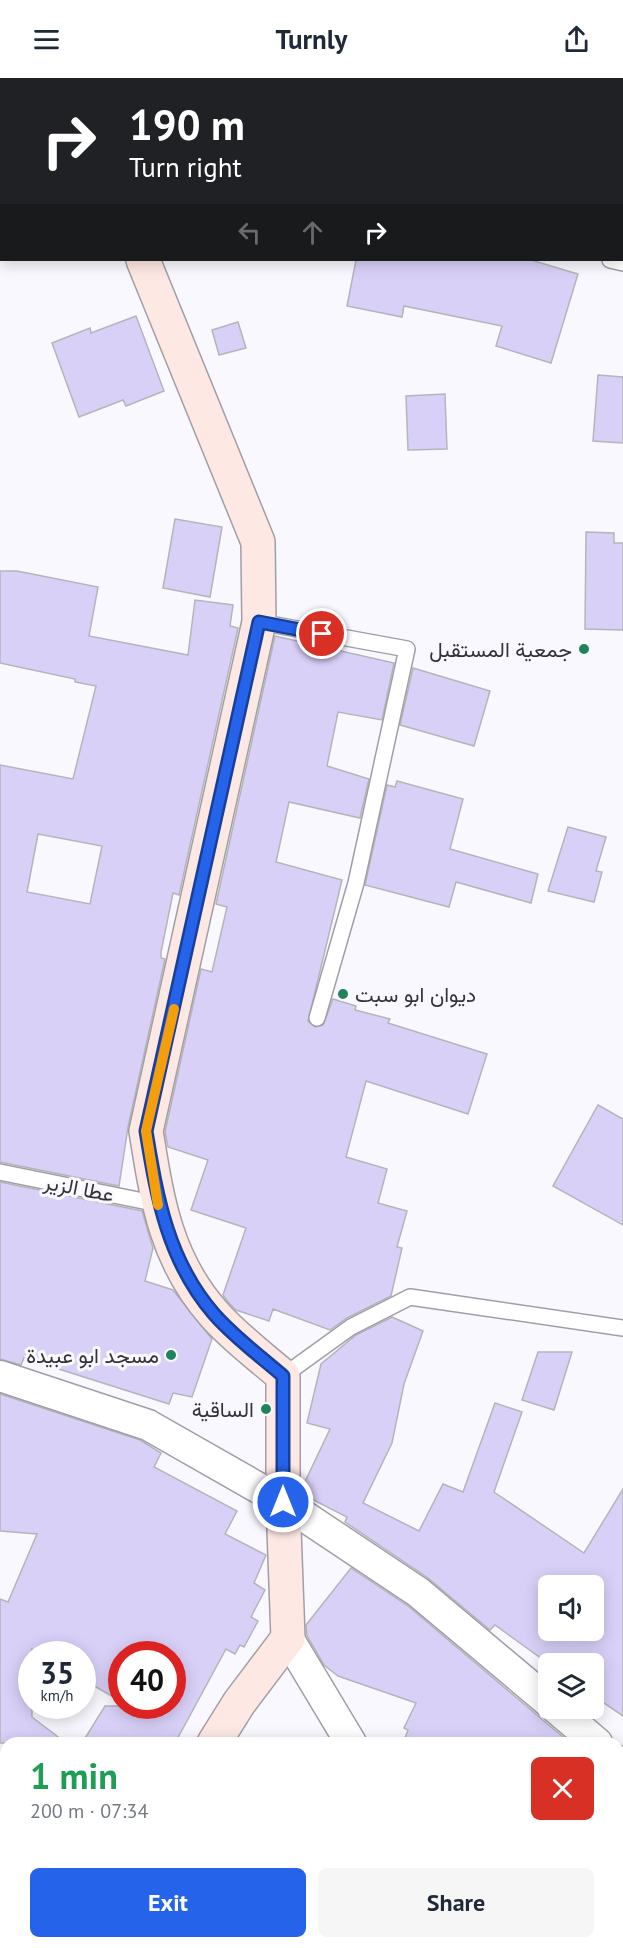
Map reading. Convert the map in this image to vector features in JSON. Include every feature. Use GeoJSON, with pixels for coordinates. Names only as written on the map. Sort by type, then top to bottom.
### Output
{"type":"FeatureCollection","features":[{"type":"Feature","properties":{"kind":"street"},"geometry":{"type":"LineString","coordinates":[[143,261],[258,542],[259,622],[146,1131],[158,1204],[174,1254],[193,1287],[215,1316],[283,1376],[283,1502],[288,1638],[347,1737]]}},
{"type":"Feature","properties":{"kind":"street"},"geometry":{"type":"LineString","coordinates":[[0,1376],[148,1425],[283,1502],[418,1592],[538,1693]]}},
{"type":"Feature","properties":{"kind":"street"},"geometry":{"type":"LineString","coordinates":[[218,1737],[239,1702],[288,1638]]}},
{"type":"Feature","properties":{"kind":"street"},"geometry":{"type":"LineString","coordinates":[[569,1719],[590,1737]]}},
{"type":"Feature","properties":{"kind":"lane"},"geometry":{"type":"LineString","coordinates":[[259,622],[407,649],[356,883],[317,1018]]}},
{"type":"Feature","properties":{"kind":"lane","name":"عطا الزير"},"geometry":{"type":"LineString","coordinates":[[0,1172],[158,1204]]}},
{"type":"Feature","properties":{"kind":"lane"},"geometry":{"type":"LineString","coordinates":[[283,1376],[351,1327],[410,1297],[623,1328]]}},
{"type":"Feature","properties":{"kind":"building"},"geometry":{"type":"Polygon","coordinates":[[[356,261],[534,261],[578,274],[551,363],[496,346],[502,326],[404,306],[402,317],[347,306],[356,261]]]}},
{"type":"Feature","properties":{"kind":"building"},"geometry":{"type":"Polygon","coordinates":[[[136,316],[164,391],[126,406],[123,400],[79,417],[52,343],[90,328],[91,333],[136,316]]]}},
{"type":"Feature","properties":{"kind":"building"},"geometry":{"type":"Polygon","coordinates":[[[238,322],[246,348],[219,355],[212,330],[238,322]]]}},
{"type":"Feature","properties":{"kind":"building"},"geometry":{"type":"Polygon","coordinates":[[[598,375],[623,377],[623,443],[593,441],[598,375]]]}},
{"type":"Feature","properties":{"kind":"building"},"geometry":{"type":"Polygon","coordinates":[[[445,394],[447,449],[408,450],[406,396],[445,394]]]}},
{"type":"Feature","properties":{"kind":"building"},"geometry":{"type":"Polygon","coordinates":[[[175,519],[222,527],[210,597],[163,588],[175,519]]]}},
{"type":"Feature","properties":{"kind":"building"},"geometry":{"type":"Polygon","coordinates":[[[586,532],[614,533],[614,543],[623,543],[623,630],[585,629],[586,532]]]}},
{"type":"Feature","properties":{"kind":"building"},"geometry":{"type":"Polygon","coordinates":[[[0,571],[17,571],[98,587],[89,636],[188,655],[195,600],[233,605],[230,626],[238,628],[179,895],[173,893],[161,952],[161,958],[165,959],[128,1127],[119,1186],[0,1162],[0,765],[73,779],[96,686],[75,682],[75,679],[0,663],[0,571]],[[38,834],[27,892],[90,904],[102,846],[38,834]]]}},
{"type":"Feature","properties":{"kind":"building"},"geometry":{"type":"Polygon","coordinates":[[[275,636],[394,663],[382,720],[338,712],[327,766],[369,779],[360,818],[289,802],[276,862],[342,880],[308,1021],[315,1027],[323,1025],[333,999],[356,1006],[355,1010],[390,1019],[388,1023],[487,1054],[468,1114],[366,1081],[346,1157],[387,1169],[378,1203],[407,1211],[397,1247],[402,1248],[391,1296],[347,1318],[330,1330],[273,1309],[269,1321],[236,1310],[228,1302],[223,1295],[246,1228],[191,1210],[208,1160],[168,1147],[165,1132],[201,969],[212,972],[227,907],[216,904],[275,636]]]}},
{"type":"Feature","properties":{"kind":"building"},"geometry":{"type":"Polygon","coordinates":[[[413,668],[490,691],[474,746],[400,725],[413,668]]]}},
{"type":"Feature","properties":{"kind":"building"},"geometry":{"type":"Polygon","coordinates":[[[397,781],[463,799],[450,849],[538,874],[531,903],[456,882],[449,907],[365,885],[387,785],[395,787],[397,781]]]}},
{"type":"Feature","properties":{"kind":"building"},"geometry":{"type":"Polygon","coordinates":[[[568,827],[606,837],[596,871],[602,872],[594,902],[548,891],[568,827]]]}},
{"type":"Feature","properties":{"kind":"building"},"geometry":{"type":"Polygon","coordinates":[[[598,1105],[623,1119],[623,1225],[553,1186],[598,1105]]]}},
{"type":"Feature","properties":{"kind":"building"},"geometry":{"type":"Polygon","coordinates":[[[0,1182],[142,1211],[153,1248],[145,1281],[173,1290],[212,1339],[192,1397],[173,1393],[169,1404],[24,1358],[21,1365],[0,1359],[0,1182]]]}},
{"type":"Feature","properties":{"kind":"building"},"geometry":{"type":"Polygon","coordinates":[[[392,1317],[423,1331],[404,1384],[392,1443],[363,1503],[419,1531],[443,1484],[463,1492],[495,1403],[522,1412],[494,1492],[584,1553],[623,1489],[623,1716],[604,1703],[604,1653],[538,1653],[538,1656],[495,1625],[490,1630],[428,1578],[345,1522],[347,1517],[302,1494],[302,1488],[330,1429],[307,1423],[321,1364],[356,1335],[392,1317]]]}},
{"type":"Feature","properties":{"kind":"building"},"geometry":{"type":"Polygon","coordinates":[[[538,1352],[572,1352],[554,1410],[522,1400],[538,1352]]]}},
{"type":"Feature","properties":{"kind":"building"},"geometry":{"type":"Polygon","coordinates":[[[0,1394],[140,1440],[161,1453],[154,1467],[237,1511],[225,1534],[266,1555],[254,1583],[265,1590],[251,1617],[258,1621],[244,1647],[240,1645],[235,1654],[226,1649],[178,1737],[86,1737],[105,1706],[108,1706],[108,1719],[186,1719],[186,1641],[108,1641],[108,1694],[96,1687],[96,1641],[18,1641],[18,1719],[35,1719],[58,1737],[0,1737],[0,1599],[8,1602],[37,1534],[0,1531],[0,1394]]]}},
{"type":"Feature","properties":{"kind":"building"},"geometry":{"type":"Polygon","coordinates":[[[351,1568],[408,1606],[538,1716],[538,1719],[542,1719],[563,1737],[405,1737],[408,1730],[404,1728],[416,1703],[338,1676],[324,1665],[307,1636],[306,1625],[351,1568]]]}},
{"type":"Feature","properties":{"kind":"slow traffic"},"geometry":{"type":"LineString","coordinates":[[158,1205],[146,1131],[174,1009]]}},
{"type":"Feature","properties":{"kind":"place","name":"جمعية المستقبل"},"geometry":{"type":"Point","coordinates":[584,649]}},
{"type":"Feature","properties":{"kind":"place","name":"ديوان ابو سبت"},"geometry":{"type":"Point","coordinates":[343,994]}},
{"type":"Feature","properties":{"kind":"place","name":"مسجد ابو عبيدة"},"geometry":{"type":"Point","coordinates":[171,1355]}},
{"type":"Feature","properties":{"kind":"place","name":"الساقية"},"geometry":{"type":"Point","coordinates":[266,1409]}},
{"type":"Feature","properties":{"kind":"route"},"geometry":{"type":"LineString","coordinates":[[283,1502],[283,1376],[215,1316],[193,1287],[174,1254],[158,1204],[146,1131],[259,622],[322,634]]}}]}
